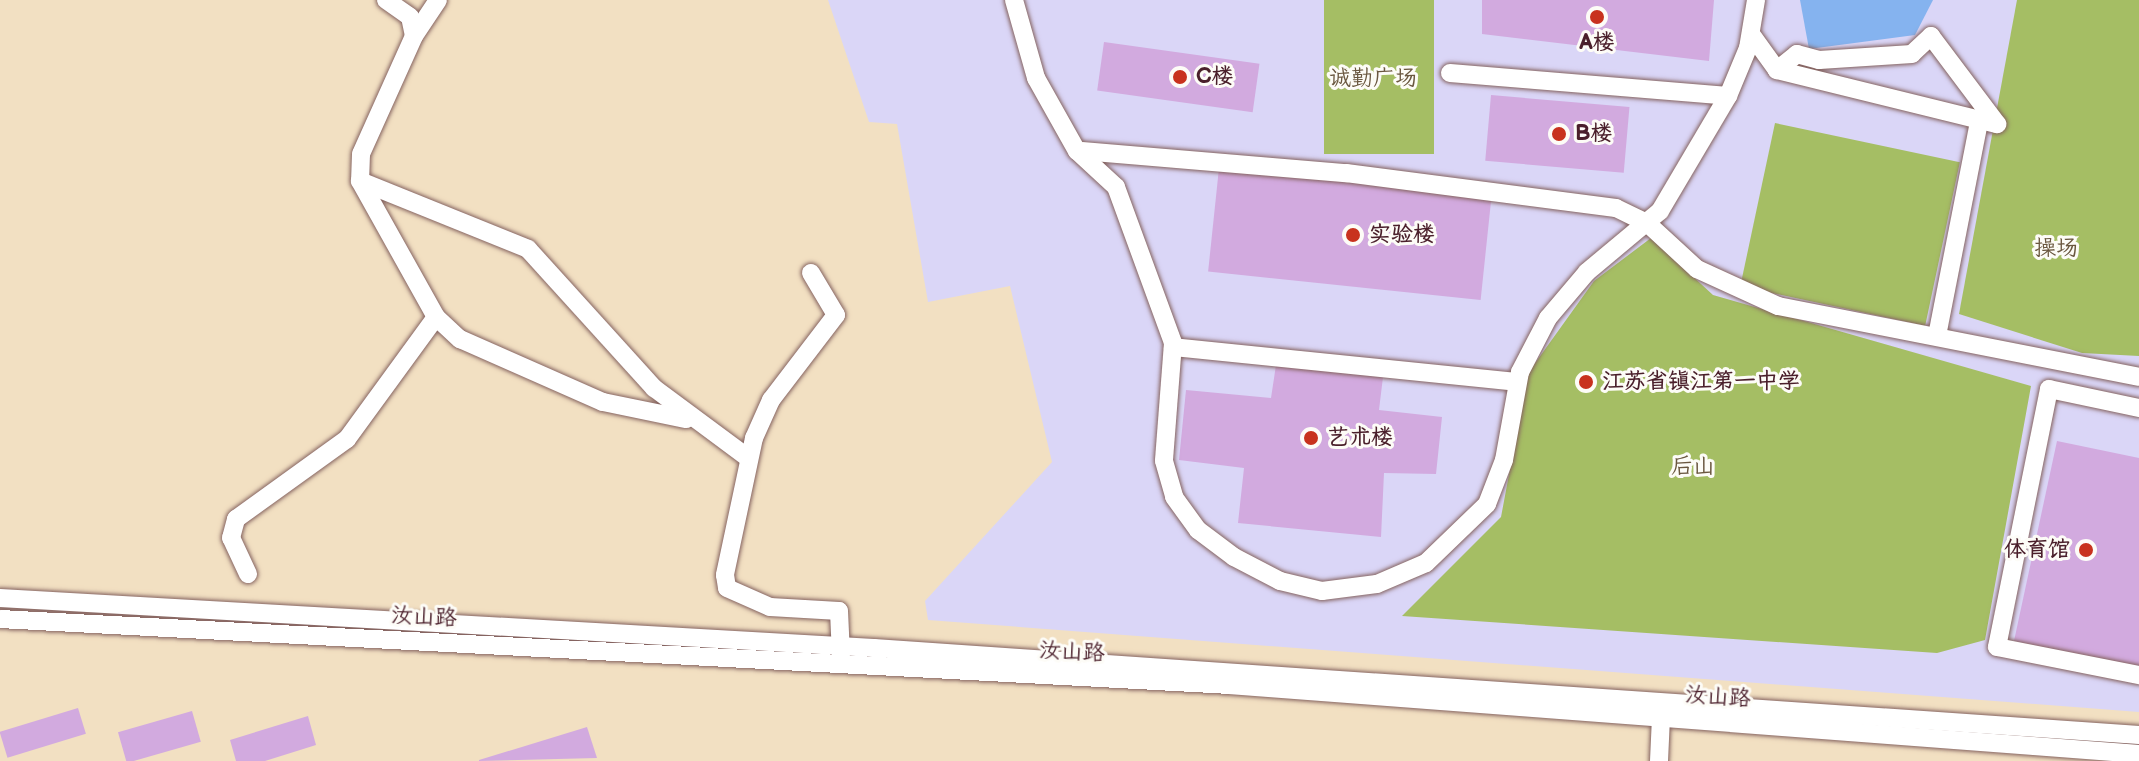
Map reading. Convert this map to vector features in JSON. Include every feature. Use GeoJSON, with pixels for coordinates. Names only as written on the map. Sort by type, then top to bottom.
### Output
{"type":"FeatureCollection","features":[{"type":"Feature","properties":{"kind":"street"},"geometry":{"type":"LineString","coordinates":[[386,0],[410,17],[414,36]]}},
{"type":"Feature","properties":{"kind":"street"},"geometry":{"type":"LineString","coordinates":[[438,0],[414,36],[361,154],[360,181],[436,317],[460,339],[603,402],[690,420]]}},
{"type":"Feature","properties":{"kind":"street"},"geometry":{"type":"LineString","coordinates":[[1014,0],[1036,78],[1077,151],[1116,187],[1173,347],[1164,461],[1174,497],[1198,530],[1234,557],[1280,581],[1322,591],[1399,576],[1461,534],[1497,480],[1517,382],[1566,294],[1647,223],[1728,96],[1751,34],[1756,0]]}},
{"type":"Feature","properties":{"kind":"street"},"geometry":{"type":"LineString","coordinates":[[1751,34],[1777,70],[1997,124],[1931,36],[1912,54],[1819,60],[1797,54],[1777,70]]}},
{"type":"Feature","properties":{"kind":"street"},"geometry":{"type":"LineString","coordinates":[[1450,73],[1728,96]]}},
{"type":"Feature","properties":{"kind":"street"},"geometry":{"type":"LineString","coordinates":[[1937,336],[1979,122]]}},
{"type":"Feature","properties":{"kind":"street"},"geometry":{"type":"LineString","coordinates":[[1077,151],[1378,177],[1616,208],[1647,223],[1732,289],[1778,306],[2139,377]]}},
{"type":"Feature","properties":{"kind":"street"},"geometry":{"type":"LineString","coordinates":[[360,181],[528,249],[690,420],[747,457]]}},
{"type":"Feature","properties":{"kind":"street"},"geometry":{"type":"LineString","coordinates":[[811,273],[836,315],[771,400],[747,457],[727,588],[770,607],[839,611],[841,654]]}},
{"type":"Feature","properties":{"kind":"street"},"geometry":{"type":"LineString","coordinates":[[248,574],[231,538],[236,519],[347,439],[436,317]]}},
{"type":"Feature","properties":{"kind":"street"},"geometry":{"type":"LineString","coordinates":[[1173,347],[1517,382]]}},
{"type":"Feature","properties":{"kind":"street"},"geometry":{"type":"LineString","coordinates":[[2139,408],[2049,389],[1997,647],[2139,675]]}},
{"type":"Feature","properties":{"kind":"street","name":"汝山路"},"geometry":{"type":"LineString","coordinates":[[0,598],[2139,735]]}},
{"type":"Feature","properties":{"kind":"street","name":"汝山路"},"geometry":{"type":"LineString","coordinates":[[0,619],[841,654],[2139,754]]}},
{"type":"Feature","properties":{"kind":"street"},"geometry":{"type":"LineString","coordinates":[[1659,761],[1661,717]]}},
{"type":"Feature","properties":{"kind":"shaded area","name":"江苏省镇江第一中学"},"geometry":{"type":"Polygon","coordinates":[[[828,0],[2139,0],[2139,712],[928,620],[925,601],[1052,462],[1010,286],[928,302],[897,124],[869,122],[828,0]]]}},
{"type":"Feature","properties":{"kind":"green space","name":"诚勤广场"},"geometry":{"type":"Polygon","coordinates":[[[1324,0],[1434,0],[1434,154],[1324,154],[1324,0]]]}},
{"type":"Feature","properties":{"kind":"green space","name":"操场"},"geometry":{"type":"Polygon","coordinates":[[[2017,0],[2139,0],[2139,356],[2082,353],[1959,314],[2017,0]]]}},
{"type":"Feature","properties":{"kind":"green space"},"geometry":{"type":"Polygon","coordinates":[[[1775,123],[1960,162],[1925,326],[1740,286],[1775,123]]]}},
{"type":"Feature","properties":{"kind":"green space","name":"后山"},"geometry":{"type":"Polygon","coordinates":[[[1651,238],[1713,295],[2031,386],[1985,640],[1937,653],[1402,616],[1501,517],[1528,373],[1594,281],[1651,238]]]}},
{"type":"Feature","properties":{"kind":"water"},"geometry":{"type":"Polygon","coordinates":[[[1800,0],[1933,0],[1915,35],[1809,49],[1800,0]]]}},
{"type":"Feature","properties":{"kind":"building","name":"A楼"},"geometry":{"type":"Polygon","coordinates":[[[1482,0],[1714,0],[1709,61],[1482,34],[1482,0]]]}},
{"type":"Feature","properties":{"kind":"building","name":"C楼"},"geometry":{"type":"Polygon","coordinates":[[[1104,42],[1259,64],[1253,112],[1097,91],[1104,42]]]}},
{"type":"Feature","properties":{"kind":"building","name":"B楼"},"geometry":{"type":"Polygon","coordinates":[[[1491,95],[1629,107],[1624,173],[1485,161],[1491,95]]]}},
{"type":"Feature","properties":{"kind":"building","name":"实验楼"},"geometry":{"type":"Polygon","coordinates":[[[1219,168],[1491,197],[1481,300],[1208,271],[1219,168]]]}},
{"type":"Feature","properties":{"kind":"building","name":"艺术楼"},"geometry":{"type":"Polygon","coordinates":[[[1276,365],[1383,377],[1379,410],[1442,417],[1436,474],[1384,473],[1381,537],[1238,523],[1244,468],[1179,460],[1186,390],[1271,398],[1276,365]]]}},
{"type":"Feature","properties":{"kind":"building","name":"体育馆"},"geometry":{"type":"Polygon","coordinates":[[[2057,441],[2139,458],[2139,668],[2014,641],[2057,441]]]}},
{"type":"Feature","properties":{"kind":"building"},"geometry":{"type":"Polygon","coordinates":[[[78,708],[86,734],[7,758],[0,732],[78,708]]]}},
{"type":"Feature","properties":{"kind":"building"},"geometry":{"type":"Polygon","coordinates":[[[192,711],[201,742],[126,761],[118,732],[192,711]]]}},
{"type":"Feature","properties":{"kind":"building"},"geometry":{"type":"Polygon","coordinates":[[[308,716],[316,745],[265,761],[236,761],[230,740],[308,716]]]}},
{"type":"Feature","properties":{"kind":"building"},"geometry":{"type":"Polygon","coordinates":[[[587,727],[597,758],[479,761],[479,760],[587,727]]]}},
{"type":"Feature","properties":{"kind":"place","name":"A楼"},"geometry":{"type":"Point","coordinates":[1597,17]}},
{"type":"Feature","properties":{"kind":"place","name":"C楼"},"geometry":{"type":"Point","coordinates":[1180,77]}},
{"type":"Feature","properties":{"kind":"place","name":"B楼"},"geometry":{"type":"Point","coordinates":[1559,134]}},
{"type":"Feature","properties":{"kind":"place","name":"实验楼"},"geometry":{"type":"Point","coordinates":[1353,235]}},
{"type":"Feature","properties":{"kind":"place","name":"江苏省镇江第一中学"},"geometry":{"type":"Point","coordinates":[1586,382]}},
{"type":"Feature","properties":{"kind":"place","name":"艺术楼"},"geometry":{"type":"Point","coordinates":[1311,438]}},
{"type":"Feature","properties":{"kind":"place","name":"体育馆"},"geometry":{"type":"Point","coordinates":[2086,550]}}]}
